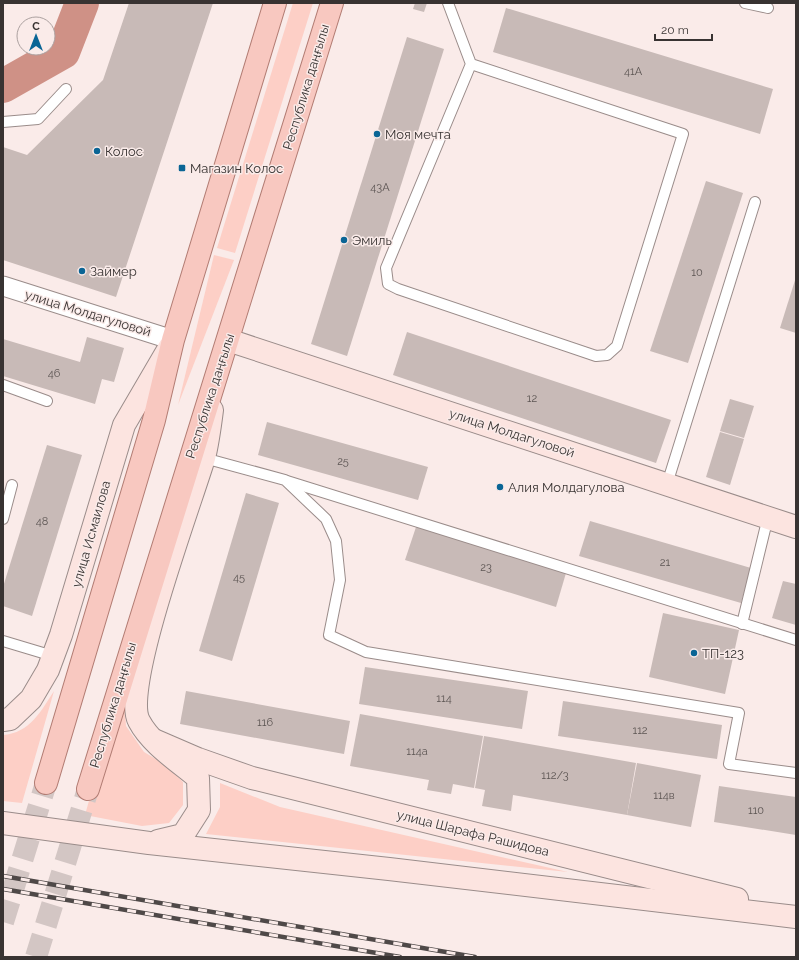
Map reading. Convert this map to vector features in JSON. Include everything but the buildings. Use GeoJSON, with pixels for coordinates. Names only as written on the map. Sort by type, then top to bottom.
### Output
{"type":"FeatureCollection","features":[{"type":"Feature","properties":{"kind":"main road"},"geometry":{"type":"LineString","coordinates":[[46,783],[154,420],[173,340],[275,3]]}},
{"type":"Feature","properties":{"kind":"main road","name":"Республика даңғылы"},"geometry":{"type":"LineString","coordinates":[[88,789],[332,3]]}},
{"type":"Feature","properties":{"kind":"main road","name":"улица Исмаилова"},"geometry":{"type":"LineString","coordinates":[[3,720],[10,719],[31,699],[48,670],[62,635],[124,424],[173,340]]}},
{"type":"Feature","properties":{"kind":"main road","name":"улица Молдагуловой"},"geometry":{"type":"LineString","coordinates":[[228,340],[796,527]]}},
{"type":"Feature","properties":{"kind":"main road"},"geometry":{"type":"LineString","coordinates":[[149,843],[183,835],[199,810],[198,778],[154,740],[138,720],[136,699],[140,669],[147,637],[204,458],[219,363]]}},
{"type":"Feature","properties":{"kind":"main road","name":"улица Шарафа Рашидова"},"geometry":{"type":"LineString","coordinates":[[154,740],[198,759],[252,778],[796,913]]}},
{"type":"Feature","properties":{"kind":"main road"},"geometry":{"type":"LineString","coordinates":[[3,823],[149,843],[389,869],[796,918]]}},
{"type":"Feature","properties":{"kind":"street","name":"улица Молдагуловой"},"geometry":{"type":"LineString","coordinates":[[3,286],[173,340]]}},
{"type":"Feature","properties":{"kind":"lane"},"geometry":{"type":"LineString","coordinates":[[448,3],[472,64],[386,268],[388,284],[398,290],[596,356],[607,355],[617,346],[683,134],[472,64]]}},
{"type":"Feature","properties":{"kind":"lane"},"geometry":{"type":"LineString","coordinates":[[745,3],[768,8]]}},
{"type":"Feature","properties":{"kind":"lane"},"geometry":{"type":"LineString","coordinates":[[3,122],[38,118],[66,89]]}},
{"type":"Feature","properties":{"kind":"lane"},"geometry":{"type":"LineString","coordinates":[[667,484],[755,202]]}},
{"type":"Feature","properties":{"kind":"lane"},"geometry":{"type":"LineString","coordinates":[[3,386],[47,401]]}},
{"type":"Feature","properties":{"kind":"lane"},"geometry":{"type":"LineString","coordinates":[[204,458],[285,480],[796,640]]}},
{"type":"Feature","properties":{"kind":"lane"},"geometry":{"type":"LineString","coordinates":[[285,480],[326,519],[336,542],[340,580],[329,635],[366,652],[739,713],[729,764],[796,773]]}},
{"type":"Feature","properties":{"kind":"lane"},"geometry":{"type":"LineString","coordinates":[[3,519],[12,485]]}},
{"type":"Feature","properties":{"kind":"lane"},"geometry":{"type":"LineString","coordinates":[[742,624],[768,517]]}},
{"type":"Feature","properties":{"kind":"lane"},"geometry":{"type":"LineString","coordinates":[[3,640],[53,656]]}},
{"type":"Feature","properties":{"kind":"shaded area"},"geometry":{"type":"Polygon","coordinates":[[[293,3],[313,3],[235,253],[217,248],[293,3]]]}},
{"type":"Feature","properties":{"kind":"shaded area"},"geometry":{"type":"Polygon","coordinates":[[[214,255],[234,260],[178,405],[214,255]]]}},
{"type":"Feature","properties":{"kind":"shaded area"},"geometry":{"type":"Polygon","coordinates":[[[123,679],[126,726],[144,752],[166,765],[183,782],[183,805],[169,823],[142,826],[85,815],[123,679]]]}},
{"type":"Feature","properties":{"kind":"shaded area"},"geometry":{"type":"Polygon","coordinates":[[[54,691],[22,803],[3,801],[3,735],[21,730],[34,720],[54,691]]]}},
{"type":"Feature","properties":{"kind":"shaded area"},"geometry":{"type":"Polygon","coordinates":[[[220,783],[280,807],[568,872],[206,834],[220,807],[220,783]]]}},
{"type":"Feature","properties":{"kind":"waterway"},"geometry":{"type":"LineString","coordinates":[[3,86],[63,52],[82,3]]}},
{"type":"Feature","properties":{"kind":"tunnel"},"geometry":{"type":"LineString","coordinates":[[3,922],[46,783]]}},
{"type":"Feature","properties":{"kind":"tunnel"},"geometry":{"type":"LineString","coordinates":[[36,957],[88,789]]}},
{"type":"Feature","properties":{"kind":"railway"},"geometry":{"type":"LineString","coordinates":[[3,876],[475,957]]}},
{"type":"Feature","properties":{"kind":"railway"},"geometry":{"type":"LineString","coordinates":[[3,889],[400,957]]}},
{"type":"Feature","properties":{"kind":"place","name":"Моя мечта"},"geometry":{"type":"Point","coordinates":[377,134]}},
{"type":"Feature","properties":{"kind":"place","name":"Колос"},"geometry":{"type":"Point","coordinates":[97,151]}},
{"type":"Feature","properties":{"kind":"place","name":"Магазин Колос"},"geometry":{"type":"Point","coordinates":[182,168]}},
{"type":"Feature","properties":{"kind":"place","name":"Эмиль"},"geometry":{"type":"Point","coordinates":[344,240]}},
{"type":"Feature","properties":{"kind":"place","name":"Займер"},"geometry":{"type":"Point","coordinates":[82,271]}},
{"type":"Feature","properties":{"kind":"place","name":"Алия Молдагулова"},"geometry":{"type":"Point","coordinates":[500,487]}},
{"type":"Feature","properties":{"kind":"place","name":"ТП-123"},"geometry":{"type":"Point","coordinates":[694,653]}}]}
